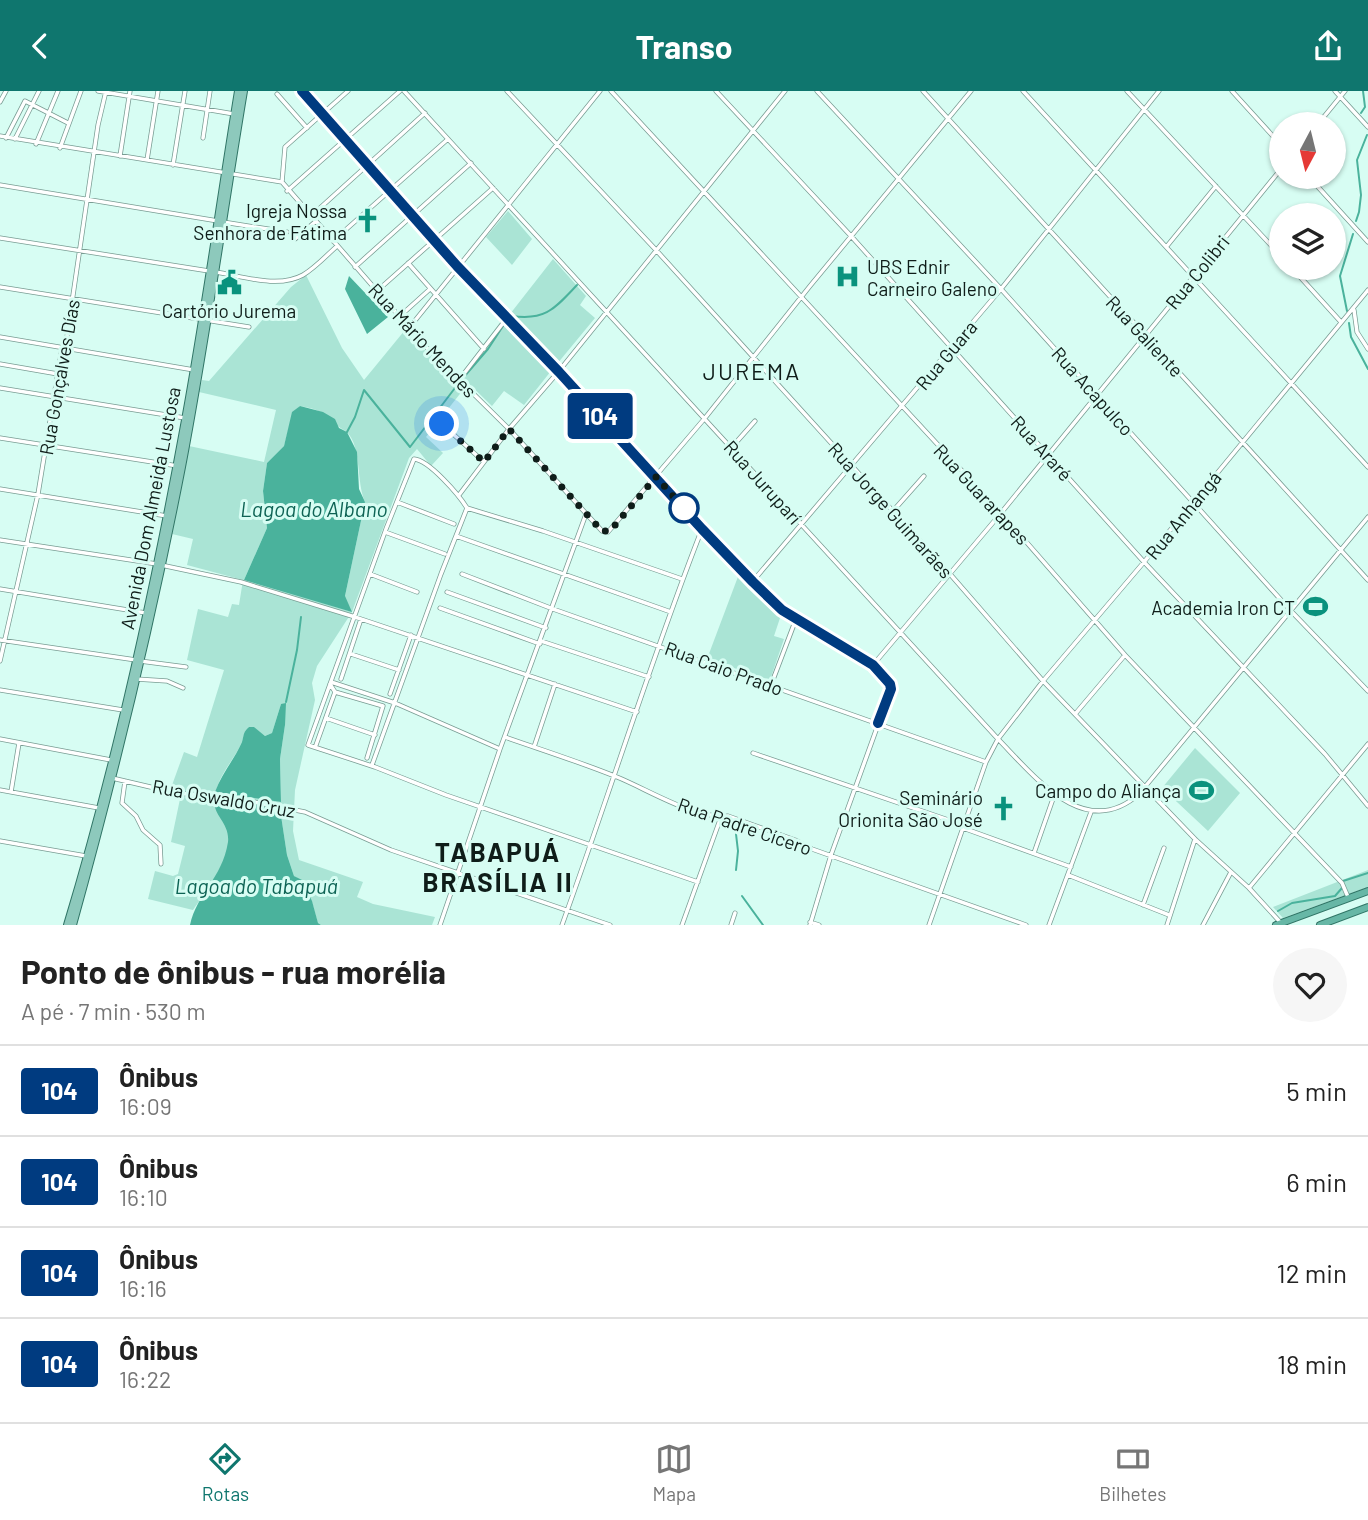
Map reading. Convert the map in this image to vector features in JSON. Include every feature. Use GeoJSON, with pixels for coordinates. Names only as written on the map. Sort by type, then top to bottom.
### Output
{"type":"FeatureCollection","features":[{"type":"Feature","properties":{"kind":"highway"},"geometry":{"type":"LineString","coordinates":[[1278,924],[1368,891]]}},
{"type":"Feature","properties":{"kind":"highway"},"geometry":{"type":"LineString","coordinates":[[1320,925],[1368,907]]}},
{"type":"Feature","properties":{"kind":"main road","name":"Avenida Dom Almeida Lustosa"},"geometry":{"type":"LineString","coordinates":[[237,115],[238,91]]}},
{"type":"Feature","properties":{"kind":"main road","name":"Avenida Dom Almeida Lustosa"},"geometry":{"type":"LineString","coordinates":[[67,925],[112,778],[163,547],[200,348],[237,115],[244,91]]}},
{"type":"Feature","properties":{"kind":"main road","name":"Avenida Dom Almeida Lustosa"},"geometry":{"type":"LineString","coordinates":[[163,547],[200,348]]}},
{"type":"Feature","properties":{"kind":"main road","name":"Avenida Dom Almeida Lustosa"},"geometry":{"type":"LineString","coordinates":[[73,925],[111,760],[136,679],[146,613],[159,565]]}},
{"type":"Feature","properties":{"kind":"street"},"geometry":{"type":"LineString","coordinates":[[0,102],[6,91]]}},
{"type":"Feature","properties":{"kind":"street"},"geometry":{"type":"LineString","coordinates":[[15,139],[39,91]]}},
{"type":"Feature","properties":{"kind":"street"},"geometry":{"type":"LineString","coordinates":[[36,143],[58,91]]}},
{"type":"Feature","properties":{"kind":"street"},"geometry":{"type":"LineString","coordinates":[[60,148],[80,91]]}},
{"type":"Feature","properties":{"kind":"street"},"geometry":{"type":"LineString","coordinates":[[98,91],[237,115]]}},
{"type":"Feature","properties":{"kind":"street"},"geometry":{"type":"LineString","coordinates":[[120,156],[130,91]]}},
{"type":"Feature","properties":{"kind":"street"},"geometry":{"type":"LineString","coordinates":[[147,160],[158,91]]}},
{"type":"Feature","properties":{"kind":"street"},"geometry":{"type":"LineString","coordinates":[[173,165],[185,91]]}},
{"type":"Feature","properties":{"kind":"street"},"geometry":{"type":"LineString","coordinates":[[203,138],[210,91]]}},
{"type":"Feature","properties":{"kind":"street"},"geometry":{"type":"LineString","coordinates":[[302,91],[434,241],[753,582],[782,610],[873,665],[892,686],[831,855],[810,924],[818,925]]}},
{"type":"Feature","properties":{"kind":"street"},"geometry":{"type":"LineString","coordinates":[[68,123],[26,101],[3,137],[282,182],[285,147],[348,91]]}},
{"type":"Feature","properties":{"kind":"street"},"geometry":{"type":"LineString","coordinates":[[288,191],[402,91]]}},
{"type":"Feature","properties":{"kind":"street","name":"Rua Juruparí"},"geometry":{"type":"LineString","coordinates":[[402,91],[998,739],[1055,793],[1073,805],[1091,812]]}},
{"type":"Feature","properties":{"kind":"street","name":"Rua Jorge Guimarães"},"geometry":{"type":"LineString","coordinates":[[507,91],[656,250],[950,574],[1043,681],[1195,839],[1249,888],[1278,924]]}},
{"type":"Feature","properties":{"kind":"street"},"geometry":{"type":"LineString","coordinates":[[409,328],[600,91]]}},
{"type":"Feature","properties":{"kind":"street","name":"Rua Guararapes"},"geometry":{"type":"LineString","coordinates":[[611,91],[1001,513],[1125,655],[1342,883],[1349,899]]}},
{"type":"Feature","properties":{"kind":"street","name":"Rua Araré"},"geometry":{"type":"LineString","coordinates":[[716,91],[851,236],[1144,562],[1343,775],[1368,806]]}},
{"type":"Feature","properties":{"kind":"street"},"geometry":{"type":"LineString","coordinates":[[459,495],[509,429],[559,372],[785,91]]}},
{"type":"Feature","properties":{"kind":"street","name":"Rua Acapulco"},"geometry":{"type":"LineString","coordinates":[[817,91],[899,177],[1291,611],[1368,691]]}},
{"type":"Feature","properties":{"kind":"street","name":"Rua Galiente"},"geometry":{"type":"LineString","coordinates":[[923,91],[1368,580]]}},
{"type":"Feature","properties":{"kind":"street"},"geometry":{"type":"LineString","coordinates":[[656,477],[947,117],[971,91]]}},
{"type":"Feature","properties":{"kind":"street"},"geometry":{"type":"LineString","coordinates":[[1023,91],[1368,467]]}},
{"type":"Feature","properties":{"kind":"street"},"geometry":{"type":"LineString","coordinates":[[1127,91],[1269,243]]}},
{"type":"Feature","properties":{"kind":"street","name":"Rua Guara"},"geometry":{"type":"LineString","coordinates":[[753,582],[1001,289],[1159,91]]}},
{"type":"Feature","properties":{"kind":"street"},"geometry":{"type":"LineString","coordinates":[[1232,91],[1269,132]]}},
{"type":"Feature","properties":{"kind":"street"},"geometry":{"type":"LineString","coordinates":[[1335,91],[1368,127]]}},
{"type":"Feature","properties":{"kind":"street"},"geometry":{"type":"LineString","coordinates":[[1328,112],[1345,91]]}},
{"type":"Feature","properties":{"kind":"street","name":"Rua Gonçalves Días"},"geometry":{"type":"LineString","coordinates":[[0,661],[2,641],[38,494],[62,348],[66,343],[105,92]]}},
{"type":"Feature","properties":{"kind":"street"},"geometry":{"type":"LineString","coordinates":[[277,94],[307,128]]}},
{"type":"Feature","properties":{"kind":"street"},"geometry":{"type":"LineString","coordinates":[[310,217],[425,114]]}},
{"type":"Feature","properties":{"kind":"street"},"geometry":{"type":"LineString","coordinates":[[333,241],[448,139]]}},
{"type":"Feature","properties":{"kind":"street"},"geometry":{"type":"LineString","coordinates":[[355,267],[471,163]]}},
{"type":"Feature","properties":{"kind":"street","name":"Rua Mário Mendes"},"geometry":{"type":"LineString","coordinates":[[282,182],[409,328],[509,429],[602,531],[610,531],[656,477]]}},
{"type":"Feature","properties":{"kind":"street","name":"Rua Colibri"},"geometry":{"type":"LineString","coordinates":[[873,665],[1001,513],[1269,184]]}},
{"type":"Feature","properties":{"kind":"street"},"geometry":{"type":"LineString","coordinates":[[0,185],[287,232]]}},
{"type":"Feature","properties":{"kind":"street"},"geometry":{"type":"LineString","coordinates":[[1167,246],[1216,186]]}},
{"type":"Feature","properties":{"kind":"street"},"geometry":{"type":"LineString","coordinates":[[377,291],[494,188]]}},
{"type":"Feature","properties":{"kind":"street"},"geometry":{"type":"LineString","coordinates":[[1321,189],[1368,242]]}},
{"type":"Feature","properties":{"kind":"street"},"geometry":{"type":"LineString","coordinates":[[295,239],[315,222]]}},
{"type":"Feature","properties":{"kind":"street"},"geometry":{"type":"LineString","coordinates":[[0,237],[277,282],[292,279],[308,271],[337,246]]}},
{"type":"Feature","properties":{"kind":"street"},"geometry":{"type":"LineString","coordinates":[[408,263],[484,349]]}},
{"type":"Feature","properties":{"kind":"street"},"geometry":{"type":"LineString","coordinates":[[1303,280],[1341,322]]}},
{"type":"Feature","properties":{"kind":"street"},"geometry":{"type":"LineString","coordinates":[[0,287],[249,327]]}},
{"type":"Feature","properties":{"kind":"street"},"geometry":{"type":"LineString","coordinates":[[399,317],[430,289]]}},
{"type":"Feature","properties":{"kind":"street","name":"Rua Anhangá"},"geometry":{"type":"LineString","coordinates":[[929,925],[986,762],[998,739],[1043,681],[1368,290]]}},
{"type":"Feature","properties":{"kind":"street"},"geometry":{"type":"LineString","coordinates":[[1354,308],[1357,333],[1368,349]]}},
{"type":"Feature","properties":{"kind":"street"},"geometry":{"type":"LineString","coordinates":[[459,380],[507,318]]}},
{"type":"Feature","properties":{"kind":"street"},"geometry":{"type":"LineString","coordinates":[[0,337],[194,370]]}},
{"type":"Feature","properties":{"kind":"street"},"geometry":{"type":"LineString","coordinates":[[0,365],[58,374]]}},
{"type":"Feature","properties":{"kind":"street"},"geometry":{"type":"LineString","coordinates":[[0,388],[186,418]]}},
{"type":"Feature","properties":{"kind":"street"},"geometry":{"type":"LineString","coordinates":[[732,447],[755,421]]}},
{"type":"Feature","properties":{"kind":"street"},"geometry":{"type":"LineString","coordinates":[[442,424],[484,462]]}},
{"type":"Feature","properties":{"kind":"street"},"geometry":{"type":"LineString","coordinates":[[0,438],[179,466]]}},
{"type":"Feature","properties":{"kind":"street"},"geometry":{"type":"LineString","coordinates":[[682,579],[467,508],[459,495],[417,459],[412,461],[308,745],[698,882]]}},
{"type":"Feature","properties":{"kind":"street"},"geometry":{"type":"LineString","coordinates":[[893,512],[925,476]]}},
{"type":"Feature","properties":{"kind":"street"},"geometry":{"type":"LineString","coordinates":[[0,489],[167,516]]}},
{"type":"Feature","properties":{"kind":"street"},"geometry":{"type":"LineString","coordinates":[[397,502],[454,524]]}},
{"type":"Feature","properties":{"kind":"street"},"geometry":{"type":"LineString","coordinates":[[372,766],[467,508]]}},
{"type":"Feature","properties":{"kind":"street"},"geometry":{"type":"LineString","coordinates":[[440,925],[500,749],[586,514]]}},
{"type":"Feature","properties":{"kind":"street"},"geometry":{"type":"LineString","coordinates":[[1049,925],[1091,812],[1121,806],[1146,787],[1368,517]]}},
{"type":"Feature","properties":{"kind":"street"},"geometry":{"type":"LineString","coordinates":[[562,925],[616,776],[658,644],[702,529]]}},
{"type":"Feature","properties":{"kind":"street"},"geometry":{"type":"LineString","coordinates":[[385,531],[445,554]]}},
{"type":"Feature","properties":{"kind":"street"},"geometry":{"type":"LineString","coordinates":[[456,536],[671,613]]}},
{"type":"Feature","properties":{"kind":"street"},"geometry":{"type":"LineString","coordinates":[[0,540],[159,565],[241,582],[411,635],[637,712]]}},
{"type":"Feature","properties":{"kind":"street"},"geometry":{"type":"LineString","coordinates":[[370,574],[417,592]]}},
{"type":"Feature","properties":{"kind":"street","name":"Rua Caio Prado"},"geometry":{"type":"LineString","coordinates":[[461,574],[986,762]]}},
{"type":"Feature","properties":{"kind":"street"},"geometry":{"type":"LineString","coordinates":[[0,589],[146,613]]}},
{"type":"Feature","properties":{"kind":"street"},"geometry":{"type":"LineString","coordinates":[[447,592],[546,628]]}},
{"type":"Feature","properties":{"kind":"street"},"geometry":{"type":"LineString","coordinates":[[440,608],[649,677]]}},
{"type":"Feature","properties":{"kind":"street"},"geometry":{"type":"LineString","coordinates":[[341,678],[361,619]]}},
{"type":"Feature","properties":{"kind":"street"},"geometry":{"type":"LineString","coordinates":[[771,685],[796,619]]}},
{"type":"Feature","properties":{"kind":"street"},"geometry":{"type":"LineString","coordinates":[[390,694],[411,635]]}},
{"type":"Feature","properties":{"kind":"street"},"geometry":{"type":"LineString","coordinates":[[2,641],[186,667]]}},
{"type":"Feature","properties":{"kind":"street"},"geometry":{"type":"LineString","coordinates":[[350,654],[398,670]]}},
{"type":"Feature","properties":{"kind":"street"},"geometry":{"type":"LineString","coordinates":[[1076,713],[1125,655]]}},
{"type":"Feature","properties":{"kind":"street"},"geometry":{"type":"LineString","coordinates":[[136,679],[167,681],[183,688]]}},
{"type":"Feature","properties":{"kind":"street"},"geometry":{"type":"LineString","coordinates":[[330,683],[335,692],[383,706],[367,758]]}},
{"type":"Feature","properties":{"kind":"street"},"geometry":{"type":"LineString","coordinates":[[330,683],[395,703],[500,749]]}},
{"type":"Feature","properties":{"kind":"street"},"geometry":{"type":"LineString","coordinates":[[534,747],[555,684]]}},
{"type":"Feature","properties":{"kind":"street"},"geometry":{"type":"LineString","coordinates":[[0,690],[126,711]]}},
{"type":"Feature","properties":{"kind":"street"},"geometry":{"type":"LineString","coordinates":[[316,744],[335,692]]}},
{"type":"Feature","properties":{"kind":"street"},"geometry":{"type":"LineString","coordinates":[[326,718],[375,735]]}},
{"type":"Feature","properties":{"kind":"street","name":"Rua Padre Cícero"},"geometry":{"type":"LineString","coordinates":[[505,737],[616,776],[690,809],[720,817],[728,816],[1026,925]]}},
{"type":"Feature","properties":{"kind":"street"},"geometry":{"type":"LineString","coordinates":[[0,739],[111,760]]}},
{"type":"Feature","properties":{"kind":"street"},"geometry":{"type":"LineString","coordinates":[[11,792],[19,743]]}},
{"type":"Feature","properties":{"kind":"street"},"geometry":{"type":"LineString","coordinates":[[1249,888],[1368,744]]}},
{"type":"Feature","properties":{"kind":"street"},"geometry":{"type":"LineString","coordinates":[[753,753],[1070,867]]}},
{"type":"Feature","properties":{"kind":"street","name":"Rua Oswaldo Cruz"},"geometry":{"type":"LineString","coordinates":[[112,778],[176,793],[234,798],[305,812],[391,850],[610,925]]}},
{"type":"Feature","properties":{"kind":"street"},"geometry":{"type":"LineString","coordinates":[[125,781],[122,803],[136,816],[143,830],[160,845],[161,864]]}},
{"type":"Feature","properties":{"kind":"street"},"geometry":{"type":"LineString","coordinates":[[0,790],[101,809]]}},
{"type":"Feature","properties":{"kind":"street"},"geometry":{"type":"LineString","coordinates":[[1034,853],[1055,793]]}},
{"type":"Feature","properties":{"kind":"street"},"geometry":{"type":"LineString","coordinates":[[682,925],[720,817]]}},
{"type":"Feature","properties":{"kind":"street"},"geometry":{"type":"LineString","coordinates":[[1167,925],[1195,839]]}},
{"type":"Feature","properties":{"kind":"street"},"geometry":{"type":"LineString","coordinates":[[0,841],[86,856]]}},
{"type":"Feature","properties":{"kind":"street"},"geometry":{"type":"LineString","coordinates":[[1143,905],[1164,848]]}},
{"type":"Feature","properties":{"kind":"street"},"geometry":{"type":"LineString","coordinates":[[1203,925],[1231,872]]}},
{"type":"Feature","properties":{"kind":"street"},"geometry":{"type":"LineString","coordinates":[[1068,875],[1169,915]]}},
{"type":"Feature","properties":{"kind":"street"},"geometry":{"type":"LineString","coordinates":[[731,925],[735,913]]}},
{"type":"Feature","properties":{"kind":"shaded area"},"geometry":{"type":"Polygon","coordinates":[[[508,211],[532,239],[512,265],[486,237],[508,211]]]}},
{"type":"Feature","properties":{"kind":"shaded area"},"geometry":{"type":"Polygon","coordinates":[[[553,259],[586,296],[580,305],[595,318],[557,364],[510,314],[553,259]]]}},
{"type":"Feature","properties":{"kind":"shaded area"},"geometry":{"type":"Polygon","coordinates":[[[306,275],[342,348],[364,380],[405,330],[463,390],[426,437],[443,453],[431,466],[417,449],[409,458],[352,612],[317,666],[312,683],[315,700],[295,790],[293,831],[299,860],[363,882],[357,897],[373,904],[435,917],[432,925],[321,925],[304,885],[294,876],[287,855],[280,809],[215,797],[214,805],[227,826],[229,839],[224,861],[212,882],[193,910],[148,899],[155,871],[173,876],[178,874],[185,846],[171,842],[180,799],[179,791],[171,788],[184,752],[197,757],[224,670],[187,660],[198,609],[228,617],[232,604],[239,605],[243,580],[187,565],[193,539],[172,534],[189,446],[264,462],[276,410],[199,392],[202,380],[209,381],[291,287],[306,275]],[[300,406],[293,412],[284,446],[267,463],[263,491],[267,528],[244,580],[345,596],[365,502],[355,447],[347,432],[326,415],[300,406]],[[281,704],[272,733],[265,736],[253,727],[246,731],[216,792],[281,802],[280,759],[285,725],[281,704]]]}},
{"type":"Feature","properties":{"kind":"shaded area"},"geometry":{"type":"Polygon","coordinates":[[[502,320],[551,371],[524,405],[504,391],[492,406],[460,375],[502,320]]]}},
{"type":"Feature","properties":{"kind":"shaded area"},"geometry":{"type":"Polygon","coordinates":[[[739,574],[781,615],[774,636],[784,639],[770,680],[707,659],[739,574]]]}},
{"type":"Feature","properties":{"kind":"shaded area","name":"Campo do Aliança"},"geometry":{"type":"Polygon","coordinates":[[[1195,748],[1240,793],[1208,831],[1162,788],[1195,748]]]}},
{"type":"Feature","properties":{"kind":"shaded area"},"geometry":{"type":"Polygon","coordinates":[[[1368,870],[1368,887],[1283,918],[1273,907],[1368,870]]]}},
{"type":"Feature","properties":{"kind":"water"},"geometry":{"type":"Polygon","coordinates":[[[349,276],[388,317],[367,334],[345,289],[349,276]]]}},
{"type":"Feature","properties":{"kind":"water","name":"Lagoa do Albano"},"geometry":{"type":"Polygon","coordinates":[[[300,406],[323,412],[335,419],[339,428],[347,432],[357,452],[359,489],[365,502],[345,596],[352,612],[244,580],[267,528],[263,491],[267,463],[284,446],[292,412],[300,406]]]}},
{"type":"Feature","properties":{"kind":"water"},"geometry":{"type":"Polygon","coordinates":[[[286,703],[280,759],[281,802],[215,792],[239,749],[246,730],[254,727],[265,736],[272,733],[281,704],[286,703]]]}},
{"type":"Feature","properties":{"kind":"water","name":"Lagoa do Tabapuá"},"geometry":{"type":"Polygon","coordinates":[[[214,797],[280,809],[287,855],[294,876],[302,880],[321,925],[190,925],[198,904],[221,866],[228,842],[214,797]]]}},
{"type":"Feature","properties":{"kind":"waterway"},"geometry":{"type":"LineString","coordinates":[[1361,113],[1365,107],[1363,91]]}},
{"type":"Feature","properties":{"kind":"waterway"},"geometry":{"type":"LineString","coordinates":[[1356,221],[1361,195],[1357,160],[1367,135]]}},
{"type":"Feature","properties":{"kind":"waterway"},"geometry":{"type":"LineString","coordinates":[[1347,311],[1340,276],[1353,234]]}},
{"type":"Feature","properties":{"kind":"waterway"},"geometry":{"type":"LineString","coordinates":[[512,316],[533,317],[549,311],[577,285]]}},
{"type":"Feature","properties":{"kind":"waterway"},"geometry":{"type":"LineString","coordinates":[[463,378],[488,349],[505,323]]}},
{"type":"Feature","properties":{"kind":"waterway"},"geometry":{"type":"LineString","coordinates":[[1349,323],[1351,337],[1368,369]]}},
{"type":"Feature","properties":{"kind":"waterway"},"geometry":{"type":"LineString","coordinates":[[347,432],[364,390],[410,447],[458,384]]}},
{"type":"Feature","properties":{"kind":"waterway"},"geometry":{"type":"LineString","coordinates":[[286,702],[301,617]]}},
{"type":"Feature","properties":{"kind":"waterway"},"geometry":{"type":"LineString","coordinates":[[736,834],[736,870]]}},
{"type":"Feature","properties":{"kind":"waterway"},"geometry":{"type":"LineString","coordinates":[[1343,881],[1368,873]]}},
{"type":"Feature","properties":{"kind":"waterway"},"geometry":{"type":"LineString","coordinates":[[1278,911],[1292,903],[1335,896],[1342,888]]}},
{"type":"Feature","properties":{"kind":"waterway"},"geometry":{"type":"LineString","coordinates":[[742,896],[763,925]]}},
{"type":"Feature","properties":{"kind":"bus line","name":"104"},"geometry":{"type":"LineString","coordinates":[[302,91],[457,266],[753,582],[782,610],[873,665],[892,686],[878,723]]}},
{"type":"Feature","properties":{"kind":"place","name":"Igreja Nossa Senhora de Fátima"},"geometry":{"type":"Point","coordinates":[367,221]}},
{"type":"Feature","properties":{"kind":"place","name":"UBS Ednir Carneiro Galeno"},"geometry":{"type":"Point","coordinates":[847,277]}},
{"type":"Feature","properties":{"kind":"place","name":"Cartório Jurema"},"geometry":{"type":"Point","coordinates":[229,282]}},
{"type":"Feature","properties":{"kind":"place","name":"Academia Iron CT"},"geometry":{"type":"Point","coordinates":[1315,607]}},
{"type":"Feature","properties":{"kind":"place","name":"Campo do Aliança"},"geometry":{"type":"Point","coordinates":[1201,790]}},
{"type":"Feature","properties":{"kind":"place","name":"Seminário Orionita São José"},"geometry":{"type":"Point","coordinates":[1003,808]}},
{"type":"Feature","properties":{"kind":"district","name":"JUREMA"},"geometry":{"type":"Point","coordinates":[752,371]}},
{"type":"Feature","properties":{"kind":"district","name":"TABAPUÁ BRASÍLIA II"},"geometry":{"type":"Point","coordinates":[498,866]}},
{"type":"Feature","properties":{"kind":"route"},"geometry":{"type":"LineString","coordinates":[[442,424],[484,462],[509,429],[602,531],[610,531],[656,477],[684,508]]}}]}
